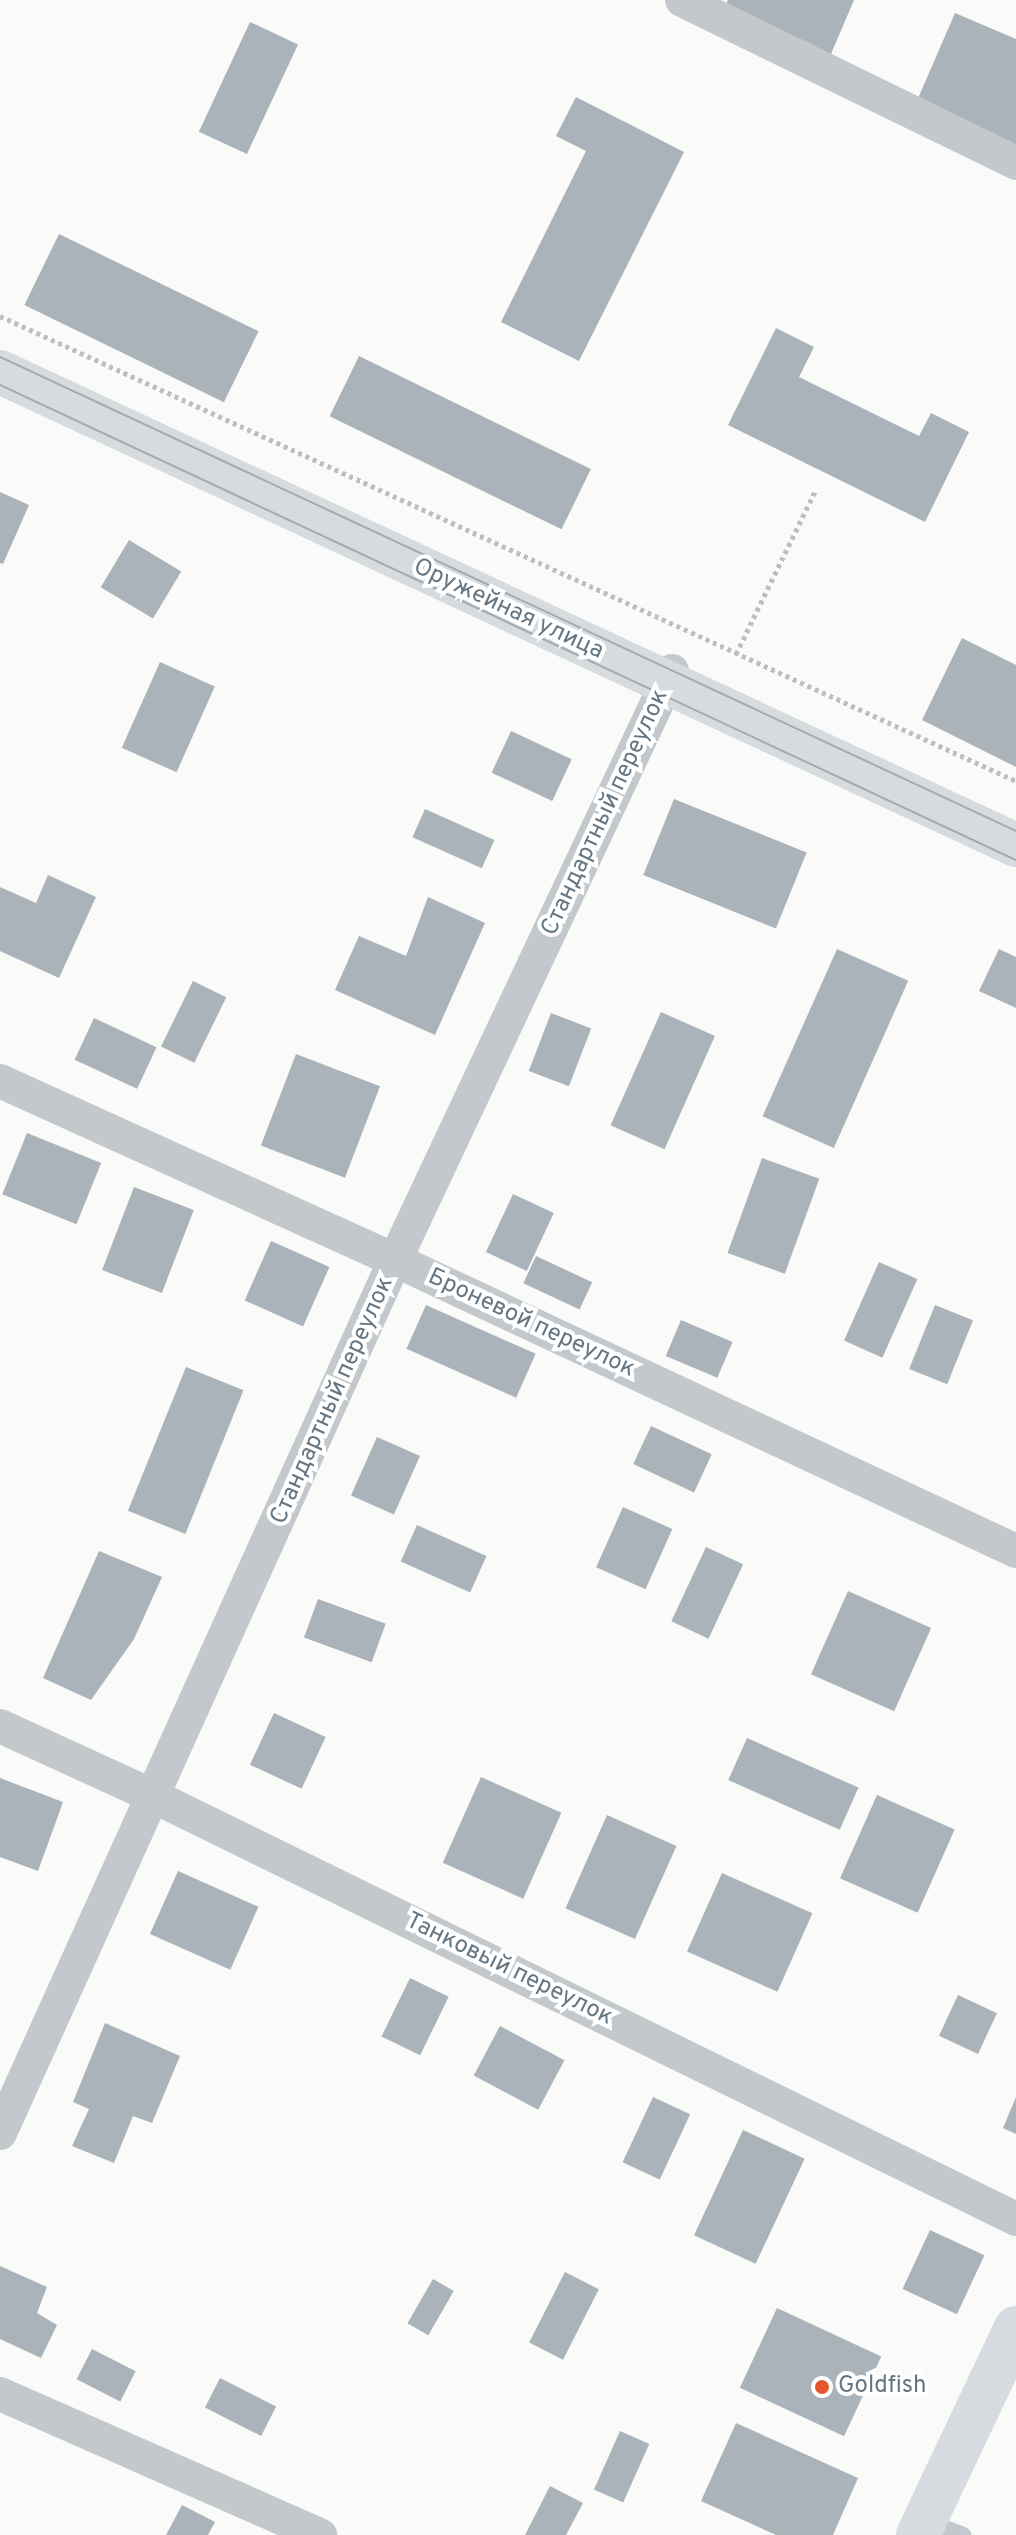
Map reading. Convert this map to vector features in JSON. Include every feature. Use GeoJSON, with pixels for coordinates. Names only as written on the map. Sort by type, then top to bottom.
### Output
{"type":"FeatureCollection","features":[{"type":"Feature","properties":{"kind":"street"},"geometry":{"type":"LineString","coordinates":[[682,0],[1016,163]]}},
{"type":"Feature","properties":{"kind":"street","name":"Оружейная улица"},"geometry":{"type":"LineString","coordinates":[[0,372],[670,678],[1016,845]]}},
{"type":"Feature","properties":{"kind":"street","name":"Стандартный переулок"},"geometry":{"type":"LineString","coordinates":[[0,2133],[155,1797],[395,1260],[670,678]]}},
{"type":"Feature","properties":{"kind":"street","name":"Броневой переулок"},"geometry":{"type":"LineString","coordinates":[[0,1081],[395,1260],[1016,1551]]}},
{"type":"Feature","properties":{"kind":"street","name":"Танковый переулок"},"geometry":{"type":"LineString","coordinates":[[0,1726],[155,1797],[1016,2219]]}},
{"type":"Feature","properties":{"kind":"street"},"geometry":{"type":"LineString","coordinates":[[935,2530],[1016,2328]]}},
{"type":"Feature","properties":{"kind":"street"},"geometry":{"type":"LineString","coordinates":[[0,2394],[320,2535]]}},
{"type":"Feature","properties":{"kind":"path"},"geometry":{"type":"LineString","coordinates":[[0,316],[1016,781]]}},
{"type":"Feature","properties":{"kind":"path"},"geometry":{"type":"LineString","coordinates":[[736,654],[816,489]]}},
{"type":"Feature","properties":{"kind":"building"},"geometry":{"type":"Polygon","coordinates":[[[728,0],[854,0],[828,61],[721,14],[728,0]]]}},
{"type":"Feature","properties":{"kind":"building"},"geometry":{"type":"Polygon","coordinates":[[[955,13],[1016,39],[1016,146],[916,103],[955,13]]]}},
{"type":"Feature","properties":{"kind":"building"},"geometry":{"type":"Polygon","coordinates":[[[250,22],[298,44],[247,154],[199,132],[250,22]]]}},
{"type":"Feature","properties":{"kind":"building"},"geometry":{"type":"Polygon","coordinates":[[[576,97],[684,152],[579,361],[501,322],[586,151],[556,136],[576,97]]]}},
{"type":"Feature","properties":{"kind":"building"},"geometry":{"type":"Polygon","coordinates":[[[59,234],[259,331],[224,402],[24,305],[59,234]]]}},
{"type":"Feature","properties":{"kind":"building"},"geometry":{"type":"Polygon","coordinates":[[[776,328],[814,347],[799,377],[919,436],[931,413],[969,432],[925,522],[728,425],[776,328]]]}},
{"type":"Feature","properties":{"kind":"building"},"geometry":{"type":"Polygon","coordinates":[[[359,356],[591,469],[562,529],[330,416],[359,356]]]}},
{"type":"Feature","properties":{"kind":"building"},"geometry":{"type":"Polygon","coordinates":[[[0,492],[29,505],[3,564],[0,563],[0,492]]]}},
{"type":"Feature","properties":{"kind":"building"},"geometry":{"type":"Polygon","coordinates":[[[129,540],[181,571],[153,619],[101,587],[129,540]]]}},
{"type":"Feature","properties":{"kind":"building"},"geometry":{"type":"Polygon","coordinates":[[[962,638],[1016,665],[1016,767],[922,720],[962,638]]]}},
{"type":"Feature","properties":{"kind":"building"},"geometry":{"type":"Polygon","coordinates":[[[160,662],[215,686],[177,772],[122,748],[160,662]]]}},
{"type":"Feature","properties":{"kind":"building"},"geometry":{"type":"Polygon","coordinates":[[[511,731],[572,759],[552,801],[492,773],[511,731]]]}},
{"type":"Feature","properties":{"kind":"building"},"geometry":{"type":"Polygon","coordinates":[[[674,799],[807,853],[776,929],[643,875],[674,799]]]}},
{"type":"Feature","properties":{"kind":"building"},"geometry":{"type":"Polygon","coordinates":[[[425,809],[494,840],[482,868],[412,837],[425,809]]]}},
{"type":"Feature","properties":{"kind":"building"},"geometry":{"type":"Polygon","coordinates":[[[48,875],[96,897],[59,978],[0,951],[0,887],[36,903],[48,875]]]}},
{"type":"Feature","properties":{"kind":"building"},"geometry":{"type":"Polygon","coordinates":[[[428,897],[485,923],[435,1035],[335,990],[359,936],[406,956],[428,897]]]}},
{"type":"Feature","properties":{"kind":"building"},"geometry":{"type":"Polygon","coordinates":[[[837,949],[908,981],[834,1148],[763,1116],[837,949]]]}},
{"type":"Feature","properties":{"kind":"building"},"geometry":{"type":"Polygon","coordinates":[[[999,949],[1016,957],[1016,1008],[979,991],[999,949]]]}},
{"type":"Feature","properties":{"kind":"building"},"geometry":{"type":"Polygon","coordinates":[[[193,981],[226,997],[194,1063],[161,1047],[193,981]]]}},
{"type":"Feature","properties":{"kind":"building"},"geometry":{"type":"Polygon","coordinates":[[[661,1012],[715,1036],[664,1149],[611,1125],[661,1012]]]}},
{"type":"Feature","properties":{"kind":"building"},"geometry":{"type":"Polygon","coordinates":[[[551,1013],[591,1028],[569,1086],[529,1071],[551,1013]]]}},
{"type":"Feature","properties":{"kind":"building"},"geometry":{"type":"Polygon","coordinates":[[[94,1018],[157,1047],[137,1089],[75,1060],[94,1018]]]}},
{"type":"Feature","properties":{"kind":"building"},"geometry":{"type":"Polygon","coordinates":[[[296,1054],[380,1086],[345,1178],[261,1145],[296,1054]]]}},
{"type":"Feature","properties":{"kind":"building"},"geometry":{"type":"Polygon","coordinates":[[[27,1133],[101,1163],[76,1224],[2,1194],[27,1133]]]}},
{"type":"Feature","properties":{"kind":"building"},"geometry":{"type":"Polygon","coordinates":[[[762,1158],[819,1179],[785,1274],[727,1253],[762,1158]]]}},
{"type":"Feature","properties":{"kind":"building"},"geometry":{"type":"Polygon","coordinates":[[[134,1187],[194,1210],[162,1293],[102,1270],[134,1187]]]}},
{"type":"Feature","properties":{"kind":"building"},"geometry":{"type":"Polygon","coordinates":[[[513,1194],[554,1213],[527,1271],[486,1252],[513,1194]]]}},
{"type":"Feature","properties":{"kind":"building"},"geometry":{"type":"Polygon","coordinates":[[[271,1241],[329,1267],[303,1326],[245,1300],[271,1241]]]}},
{"type":"Feature","properties":{"kind":"building"},"geometry":{"type":"Polygon","coordinates":[[[536,1256],[592,1282],[580,1309],[523,1283],[536,1256]]]}},
{"type":"Feature","properties":{"kind":"building"},"geometry":{"type":"Polygon","coordinates":[[[879,1262],[917,1279],[882,1358],[844,1341],[879,1262]]]}},
{"type":"Feature","properties":{"kind":"building"},"geometry":{"type":"Polygon","coordinates":[[[426,1305],[536,1354],[516,1398],[406,1349],[426,1305]]]}},
{"type":"Feature","properties":{"kind":"building"},"geometry":{"type":"Polygon","coordinates":[[[935,1305],[973,1320],[947,1384],[909,1369],[935,1305]]]}},
{"type":"Feature","properties":{"kind":"building"},"geometry":{"type":"Polygon","coordinates":[[[681,1320],[733,1342],[717,1378],[666,1356],[681,1320]]]}},
{"type":"Feature","properties":{"kind":"building"},"geometry":{"type":"Polygon","coordinates":[[[186,1367],[243,1390],[185,1534],[128,1511],[186,1367]]]}},
{"type":"Feature","properties":{"kind":"building"},"geometry":{"type":"Polygon","coordinates":[[[651,1426],[712,1454],[694,1492],[633,1464],[651,1426]]]}},
{"type":"Feature","properties":{"kind":"building"},"geometry":{"type":"Polygon","coordinates":[[[377,1437],[420,1456],[394,1515],[351,1495],[377,1437]]]}},
{"type":"Feature","properties":{"kind":"building"},"geometry":{"type":"Polygon","coordinates":[[[623,1507],[672,1529],[645,1589],[596,1567],[623,1507]]]}},
{"type":"Feature","properties":{"kind":"building"},"geometry":{"type":"Polygon","coordinates":[[[417,1525],[486,1556],[470,1592],[401,1562],[417,1525]]]}},
{"type":"Feature","properties":{"kind":"building"},"geometry":{"type":"Polygon","coordinates":[[[706,1547],[743,1564],[709,1639],[671,1621],[706,1547]]]}},
{"type":"Feature","properties":{"kind":"building"},"geometry":{"type":"Polygon","coordinates":[[[99,1551],[162,1577],[134,1639],[91,1700],[43,1678],[99,1551]]]}},
{"type":"Feature","properties":{"kind":"building"},"geometry":{"type":"Polygon","coordinates":[[[848,1591],[931,1628],[894,1711],[811,1674],[848,1591]]]}},
{"type":"Feature","properties":{"kind":"building"},"geometry":{"type":"Polygon","coordinates":[[[318,1599],[386,1624],[372,1662],[304,1638],[318,1599]]]}},
{"type":"Feature","properties":{"kind":"building"},"geometry":{"type":"Polygon","coordinates":[[[274,1713],[326,1737],[302,1789],[250,1765],[274,1713]]]}},
{"type":"Feature","properties":{"kind":"building"},"geometry":{"type":"Polygon","coordinates":[[[747,1738],[858,1788],[840,1830],[728,1780],[747,1738]]]}},
{"type":"Feature","properties":{"kind":"building"},"geometry":{"type":"Polygon","coordinates":[[[481,1777],[561,1813],[523,1899],[443,1863],[481,1777]]]}},
{"type":"Feature","properties":{"kind":"building"},"geometry":{"type":"Polygon","coordinates":[[[0,1778],[63,1802],[38,1871],[0,1857],[0,1778]]]}},
{"type":"Feature","properties":{"kind":"building"},"geometry":{"type":"Polygon","coordinates":[[[877,1795],[955,1830],[918,1913],[840,1878],[877,1795]]]}},
{"type":"Feature","properties":{"kind":"building"},"geometry":{"type":"Polygon","coordinates":[[[607,1815],[676,1846],[635,1939],[566,1908],[607,1815]]]}},
{"type":"Feature","properties":{"kind":"building"},"geometry":{"type":"Polygon","coordinates":[[[178,1871],[258,1907],[230,1970],[150,1934],[178,1871]]]}},
{"type":"Feature","properties":{"kind":"building"},"geometry":{"type":"Polygon","coordinates":[[[722,1873],[812,1913],[777,1992],[687,1952],[722,1873]]]}},
{"type":"Feature","properties":{"kind":"building"},"geometry":{"type":"Polygon","coordinates":[[[410,1978],[449,1997],[420,2055],[382,2036],[410,1978]]]}},
{"type":"Feature","properties":{"kind":"building"},"geometry":{"type":"Polygon","coordinates":[[[958,1995],[997,2013],[978,2054],[939,2036],[958,1995]]]}},
{"type":"Feature","properties":{"kind":"building"},"geometry":{"type":"Polygon","coordinates":[[[105,2023],[180,2056],[152,2123],[133,2116],[114,2163],[72,2146],[89,2109],[73,2102],[105,2023]]]}},
{"type":"Feature","properties":{"kind":"building"},"geometry":{"type":"Polygon","coordinates":[[[500,2026],[564,2060],[538,2110],[474,2075],[500,2026]]]}},
{"type":"Feature","properties":{"kind":"building"},"geometry":{"type":"Polygon","coordinates":[[[653,2097],[690,2114],[660,2180],[623,2162],[653,2097]]]}},
{"type":"Feature","properties":{"kind":"building"},"geometry":{"type":"Polygon","coordinates":[[[1016,2097],[1016,2134],[1003,2128],[1016,2097]]]}},
{"type":"Feature","properties":{"kind":"building"},"geometry":{"type":"Polygon","coordinates":[[[743,2130],[805,2159],[756,2264],[694,2235],[743,2130]]]}},
{"type":"Feature","properties":{"kind":"building"},"geometry":{"type":"Polygon","coordinates":[[[930,2230],[984,2255],[957,2314],[903,2289],[930,2230]]]}},
{"type":"Feature","properties":{"kind":"building"},"geometry":{"type":"Polygon","coordinates":[[[0,2266],[47,2287],[37,2313],[57,2325],[41,2358],[0,2339],[0,2266]]]}},
{"type":"Feature","properties":{"kind":"building"},"geometry":{"type":"Polygon","coordinates":[[[565,2272],[599,2289],[563,2360],[529,2342],[565,2272]]]}},
{"type":"Feature","properties":{"kind":"building"},"geometry":{"type":"Polygon","coordinates":[[[433,2279],[454,2291],[428,2335],[408,2323],[433,2279]]]}},
{"type":"Feature","properties":{"kind":"building"},"geometry":{"type":"Polygon","coordinates":[[[777,2308],[881,2357],[844,2436],[740,2388],[777,2308]]]}},
{"type":"Feature","properties":{"kind":"building"},"geometry":{"type":"Polygon","coordinates":[[[92,2349],[136,2371],[120,2402],[77,2379],[92,2349]]]}},
{"type":"Feature","properties":{"kind":"building"},"geometry":{"type":"Polygon","coordinates":[[[220,2378],[276,2407],[261,2436],[205,2407],[220,2378]]]}},
{"type":"Feature","properties":{"kind":"building"},"geometry":{"type":"Polygon","coordinates":[[[736,2423],[858,2478],[833,2535],[776,2535],[701,2501],[736,2423]]]}},
{"type":"Feature","properties":{"kind":"building"},"geometry":{"type":"Polygon","coordinates":[[[620,2431],[649,2444],[623,2502],[594,2489],[620,2431]]]}},
{"type":"Feature","properties":{"kind":"building"},"geometry":{"type":"Polygon","coordinates":[[[550,2486],[583,2503],[566,2535],[525,2535],[550,2486]]]}},
{"type":"Feature","properties":{"kind":"building"},"geometry":{"type":"Polygon","coordinates":[[[182,2505],[215,2522],[208,2535],[166,2535],[182,2505]]]}},
{"type":"Feature","properties":{"kind":"tram line"},"geometry":{"type":"LineString","coordinates":[[0,357],[1016,831]]}},
{"type":"Feature","properties":{"kind":"tram line"},"geometry":{"type":"LineString","coordinates":[[0,385],[1016,860]]}},
{"type":"Feature","properties":{"kind":"place","name":"Goldfish"},"geometry":{"type":"Point","coordinates":[822,2387]}}]}
